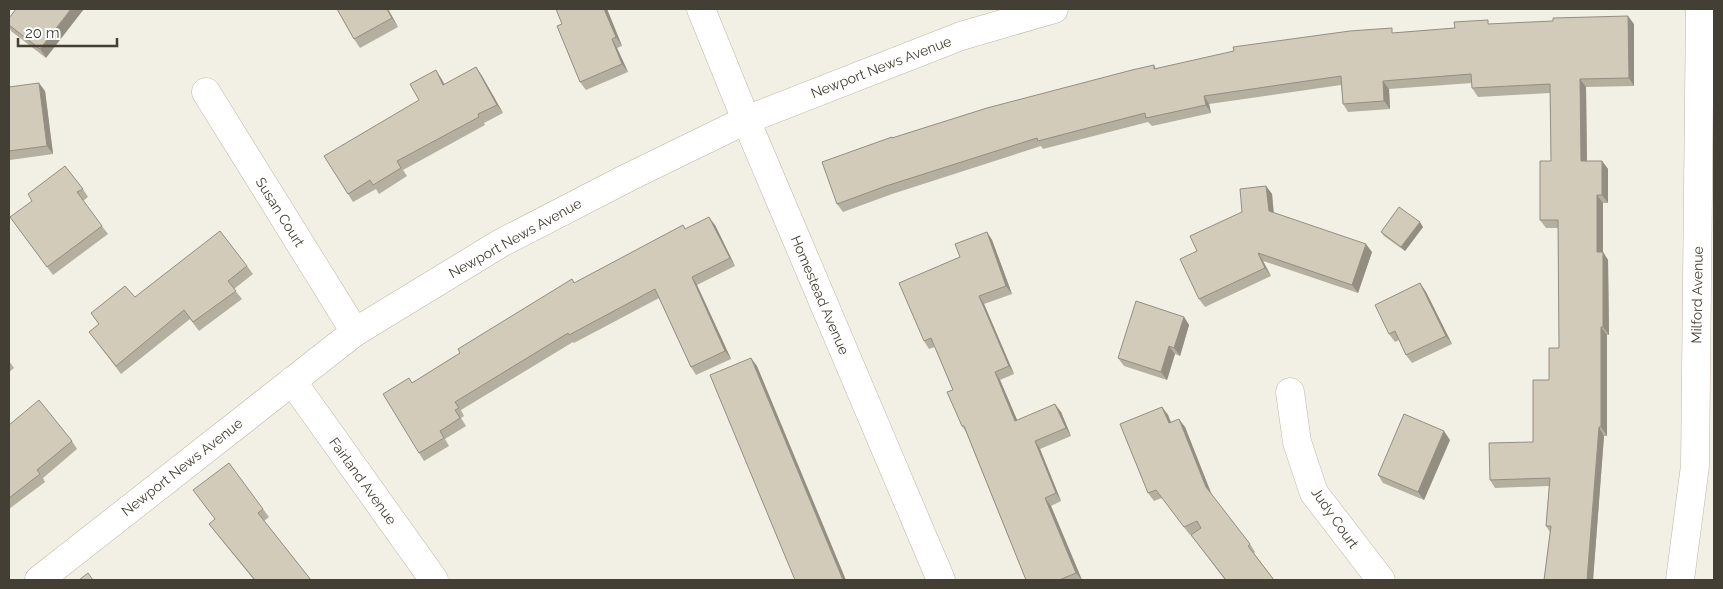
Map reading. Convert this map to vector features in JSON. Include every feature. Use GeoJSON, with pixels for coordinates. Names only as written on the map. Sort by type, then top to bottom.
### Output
{"type":"FeatureCollection","features":[{"type":"Feature","properties":{"kind":"street","name":"Homestead Avenue"},"geometry":{"type":"LineString","coordinates":[[701,9],[746,120],[941,580]]}},
{"type":"Feature","properties":{"kind":"street","name":"Newport News Avenue"},"geometry":{"type":"LineString","coordinates":[[39,580],[355,332],[501,242],[746,120],[961,36],[1054,9]]}},
{"type":"Feature","properties":{"kind":"street","name":"Milford Avenue"},"geometry":{"type":"LineString","coordinates":[[1680,580],[1695,466],[1700,9]]}},
{"type":"Feature","properties":{"kind":"street","name":"Susan Court"},"geometry":{"type":"LineString","coordinates":[[206,92],[355,332]]}},
{"type":"Feature","properties":{"kind":"street","name":"Fairland Avenue"},"geometry":{"type":"LineString","coordinates":[[292,381],[434,580]]}},
{"type":"Feature","properties":{"kind":"street","name":"Judy Court"},"geometry":{"type":"LineString","coordinates":[[1290,392],[1297,442],[1314,493],[1381,580]]}},
{"type":"Feature","properties":{"kind":"building"},"geometry":{"type":"Polygon","coordinates":[[[16,9],[71,9],[40,49],[9,25],[9,18],[16,9]]]}},
{"type":"Feature","properties":{"kind":"building"},"geometry":{"type":"Polygon","coordinates":[[[337,9],[387,9],[392,18],[354,39],[337,9]]]}},
{"type":"Feature","properties":{"kind":"building"},"geometry":{"type":"Polygon","coordinates":[[[556,9],[604,9],[616,37],[612,39],[622,64],[580,82],[557,26],[562,24],[556,9]]]}},
{"type":"Feature","properties":{"kind":"building"},"geometry":{"type":"Polygon","coordinates":[[[1628,16],[1629,78],[1580,79],[1581,161],[1602,161],[1602,195],[1597,195],[1597,252],[1603,252],[1601,427],[1599,427],[1587,580],[1544,580],[1551,526],[1546,526],[1550,478],[1490,480],[1489,443],[1533,442],[1533,380],[1549,380],[1549,348],[1559,348],[1558,220],[1540,220],[1540,161],[1551,161],[1550,84],[1472,88],[1471,74],[1383,81],[1384,101],[1343,104],[1341,76],[1204,96],[1206,105],[1146,118],[1145,113],[1038,141],[1037,138],[886,186],[837,204],[822,162],[892,137],[987,108],[1132,70],[1154,65],[1154,69],[1234,51],[1233,47],[1350,31],[1392,28],[1392,33],[1455,28],[1454,22],[1488,20],[1488,24],[1553,21],[1553,18],[1628,16]]]}},
{"type":"Feature","properties":{"kind":"building"},"geometry":{"type":"Polygon","coordinates":[[[476,67],[497,105],[478,114],[479,117],[397,161],[401,168],[373,185],[370,180],[348,194],[324,156],[419,100],[410,84],[436,70],[443,85],[476,67]]]}},
{"type":"Feature","properties":{"kind":"building"},"geometry":{"type":"Polygon","coordinates":[[[39,83],[47,146],[9,151],[9,87],[39,83]]]}},
{"type":"Feature","properties":{"kind":"building"},"geometry":{"type":"Polygon","coordinates":[[[65,166],[83,189],[77,192],[102,226],[47,267],[10,217],[32,201],[28,194],[65,166]]]}},
{"type":"Feature","properties":{"kind":"building"},"geometry":{"type":"Polygon","coordinates":[[[1266,186],[1269,211],[1366,244],[1352,285],[1258,253],[1265,268],[1199,299],[1180,259],[1197,251],[1190,236],[1242,212],[1240,189],[1266,186]]]}},
{"type":"Feature","properties":{"kind":"building"},"geometry":{"type":"Polygon","coordinates":[[[1399,207],[1420,222],[1401,247],[1381,232],[1399,207]]]}},
{"type":"Feature","properties":{"kind":"building"},"geometry":{"type":"Polygon","coordinates":[[[709,217],[730,258],[692,277],[725,351],[691,367],[655,289],[569,335],[568,333],[455,402],[459,408],[455,410],[460,418],[440,431],[444,438],[419,453],[383,394],[409,378],[412,383],[460,353],[458,349],[572,279],[574,283],[683,225],[685,229],[709,217]]]}},
{"type":"Feature","properties":{"kind":"building"},"geometry":{"type":"Polygon","coordinates":[[[220,231],[247,266],[228,281],[236,291],[193,322],[184,310],[116,366],[89,332],[99,324],[91,313],[125,286],[135,297],[220,231]]]}},
{"type":"Feature","properties":{"kind":"building"},"geometry":{"type":"Polygon","coordinates":[[[987,232],[1006,286],[979,296],[1009,366],[995,372],[1015,421],[1055,404],[1066,428],[1035,441],[1056,493],[1045,498],[1076,573],[1059,580],[1026,580],[964,426],[962,426],[947,392],[953,390],[931,338],[924,341],[899,283],[960,257],[955,244],[987,232]]]}},
{"type":"Feature","properties":{"kind":"building"},"geometry":{"type":"Polygon","coordinates":[[[1420,283],[1446,336],[1406,355],[1395,331],[1389,334],[1375,305],[1420,283]]]}},
{"type":"Feature","properties":{"kind":"building"},"geometry":{"type":"Polygon","coordinates":[[[1136,301],[1184,317],[1174,348],[1169,346],[1161,372],[1118,358],[1136,301]]]}},
{"type":"Feature","properties":{"kind":"building"},"geometry":{"type":"Polygon","coordinates":[[[751,358],[843,580],[795,580],[710,375],[751,358]]]}},
{"type":"Feature","properties":{"kind":"building"},"geometry":{"type":"Polygon","coordinates":[[[39,400],[72,441],[37,470],[40,474],[9,498],[9,425],[39,400]]]}},
{"type":"Feature","properties":{"kind":"building"},"geometry":{"type":"Polygon","coordinates":[[[1162,407],[1169,423],[1179,419],[1206,487],[1250,544],[1248,546],[1274,580],[1226,580],[1191,535],[1201,528],[1197,521],[1184,527],[1156,490],[1148,493],[1120,424],[1162,407]]]}},
{"type":"Feature","properties":{"kind":"building"},"geometry":{"type":"Polygon","coordinates":[[[1404,414],[1444,431],[1418,492],[1378,475],[1404,414]]]}},
{"type":"Feature","properties":{"kind":"building"},"geometry":{"type":"Polygon","coordinates":[[[229,463],[263,509],[258,513],[311,580],[255,580],[209,524],[215,519],[193,490],[229,463]]]}},
{"type":"Feature","properties":{"kind":"building"},"geometry":{"type":"Polygon","coordinates":[[[88,573],[93,580],[79,580],[88,573]]]}}]}
